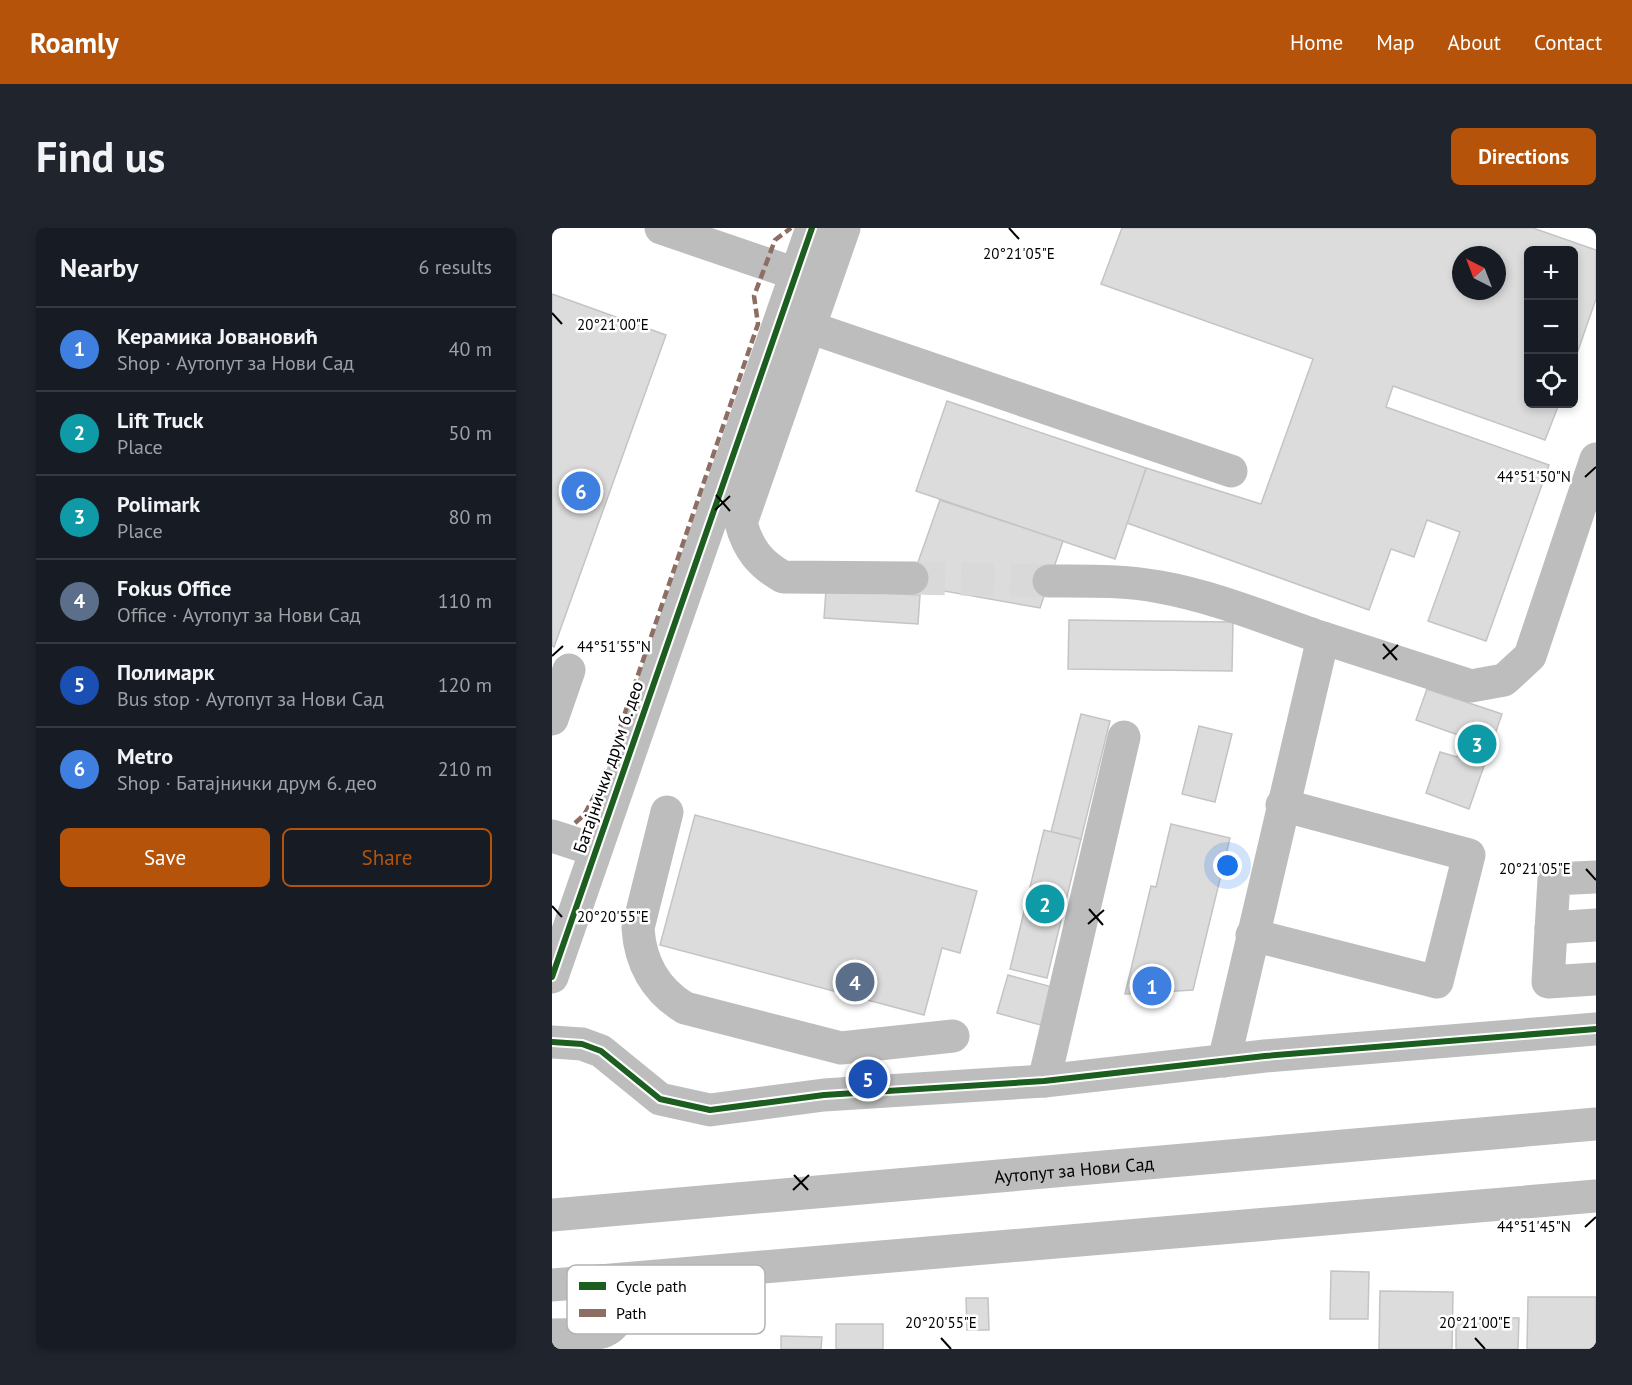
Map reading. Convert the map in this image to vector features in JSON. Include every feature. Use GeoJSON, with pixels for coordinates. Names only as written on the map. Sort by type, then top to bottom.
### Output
{"type":"FeatureCollection","features":[{"type":"Feature","properties":{"kind":"main road"},"geometry":{"type":"LineString","coordinates":[[661,228],[796,274]]}},
{"type":"Feature","properties":{"kind":"main road","name":"Батајнички друм 6. део"},"geometry":{"type":"LineString","coordinates":[[552,977],[591,860],[795,322],[796,274],[812,228]]}},
{"type":"Feature","properties":{"kind":"main road"},"geometry":{"type":"LineString","coordinates":[[844,228],[795,322],[741,523],[745,537],[766,567],[783,577],[912,578]]}},
{"type":"Feature","properties":{"kind":"main road"},"geometry":{"type":"LineString","coordinates":[[795,322],[1231,471]]}},
{"type":"Feature","properties":{"kind":"main road"},"geometry":{"type":"LineString","coordinates":[[1049,581],[1112,581],[1158,586],[1186,592],[1471,686],[1503,680],[1530,656],[1596,459]]}},
{"type":"Feature","properties":{"kind":"main road"},"geometry":{"type":"LineString","coordinates":[[1224,1060],[1323,638]]}},
{"type":"Feature","properties":{"kind":"main road"},"geometry":{"type":"LineString","coordinates":[[552,719],[569,670]]}},
{"type":"Feature","properties":{"kind":"main road"},"geometry":{"type":"LineString","coordinates":[[1044,1081],[1124,737]]}},
{"type":"Feature","properties":{"kind":"main road"},"geometry":{"type":"LineString","coordinates":[[1252,935],[1437,982],[1469,855],[1282,805]]}},
{"type":"Feature","properties":{"kind":"main road"},"geometry":{"type":"LineString","coordinates":[[667,812],[638,928],[639,947],[647,967],[660,988],[685,1008],[840,1048],[953,1036]]}},
{"type":"Feature","properties":{"kind":"main road"},"geometry":{"type":"LineString","coordinates":[[552,836],[591,860]]}},
{"type":"Feature","properties":{"kind":"main road"},"geometry":{"type":"LineString","coordinates":[[552,858],[591,860]]}},
{"type":"Feature","properties":{"kind":"main road"},"geometry":{"type":"LineString","coordinates":[[1596,876],[1554,879],[1548,982],[1596,979]]}},
{"type":"Feature","properties":{"kind":"main road"},"geometry":{"type":"LineString","coordinates":[[1551,928],[1596,925]]}},
{"type":"Feature","properties":{"kind":"main road"},"geometry":{"type":"LineString","coordinates":[[552,1042],[582,1044],[601,1051],[660,1098],[692,1108],[710,1110],[825,1095],[1044,1081],[1224,1060],[1596,1029]]}},
{"type":"Feature","properties":{"kind":"main road"},"geometry":{"type":"LineString","coordinates":[[825,1095],[840,1048]]}},
{"type":"Feature","properties":{"kind":"main road","name":"Аутопут за Нови Сад"},"geometry":{"type":"LineString","coordinates":[[552,1215],[1596,1124]]}},
{"type":"Feature","properties":{"kind":"main road"},"geometry":{"type":"LineString","coordinates":[[765,1267],[1596,1196]]}},
{"type":"Feature","properties":{"kind":"main road"},"geometry":{"type":"LineString","coordinates":[[552,1285],[567,1284]]}},
{"type":"Feature","properties":{"kind":"main road"},"geometry":{"type":"LineString","coordinates":[[552,1335],[598,1334]]}},
{"type":"Feature","properties":{"kind":"building"},"geometry":{"type":"Polygon","coordinates":[[[1122,228],[1533,228],[1596,250],[1596,299],[1578,351],[1578,246],[1524,246],[1524,408],[1557,408],[1545,440],[1393,386],[1386,407],[1549,465],[1486,641],[1428,621],[1460,532],[1427,520],[1414,557],[1391,549],[1369,610],[1127,523],[1146,468],[1261,504],[1313,359],[1101,284],[1122,228]]]}},
{"type":"Feature","properties":{"kind":"building"},"geometry":{"type":"Polygon","coordinates":[[[552,294],[666,335],[554,647],[552,646],[552,294]]]}},
{"type":"Feature","properties":{"kind":"building"},"geometry":{"type":"Polygon","coordinates":[[[947,401],[1146,468],[1115,559],[916,491],[947,401]]]}},
{"type":"Feature","properties":{"kind":"building"},"geometry":{"type":"Polygon","coordinates":[[[940,500],[1063,541],[1040,608],[910,585],[940,500]]]}},
{"type":"Feature","properties":{"kind":"building"},"geometry":{"type":"Polygon","coordinates":[[[826,590],[920,595],[918,624],[824,618],[826,590]]]}},
{"type":"Feature","properties":{"kind":"building"},"geometry":{"type":"Polygon","coordinates":[[[1069,620],[1233,622],[1232,671],[1068,669],[1069,620]]]}},
{"type":"Feature","properties":{"kind":"building"},"geometry":{"type":"Polygon","coordinates":[[[1427,689],[1502,714],[1469,809],[1426,793],[1440,752],[1457,757],[1464,737],[1416,720],[1427,689]]]}},
{"type":"Feature","properties":{"kind":"building"},"geometry":{"type":"Polygon","coordinates":[[[1081,714],[1110,721],[1081,839],[1051,832],[1081,714]]]}},
{"type":"Feature","properties":{"kind":"building"},"geometry":{"type":"Polygon","coordinates":[[[1199,726],[1232,734],[1215,802],[1182,794],[1199,726]]]}},
{"type":"Feature","properties":{"kind":"building"},"geometry":{"type":"Polygon","coordinates":[[[695,815],[977,891],[960,953],[942,948],[924,1015],[660,945],[695,815]]]}},
{"type":"Feature","properties":{"kind":"building"},"geometry":{"type":"Polygon","coordinates":[[[1171,824],[1230,838],[1193,990],[1125,994],[1151,886],[1156,887],[1171,824]]]}},
{"type":"Feature","properties":{"kind":"building"},"geometry":{"type":"Polygon","coordinates":[[[1044,830],[1081,839],[1047,978],[1010,969],[1044,830]]]}},
{"type":"Feature","properties":{"kind":"building"},"geometry":{"type":"Polygon","coordinates":[[[1008,975],[1052,987],[1041,1025],[997,1013],[1008,975]]]}},
{"type":"Feature","properties":{"kind":"building"},"geometry":{"type":"Polygon","coordinates":[[[1331,1271],[1369,1272],[1368,1319],[1330,1319],[1331,1271]]]}},
{"type":"Feature","properties":{"kind":"building"},"geometry":{"type":"Polygon","coordinates":[[[1380,1291],[1453,1292],[1452,1349],[1379,1349],[1380,1291]]]}},
{"type":"Feature","properties":{"kind":"building"},"geometry":{"type":"Polygon","coordinates":[[[1528,1297],[1596,1297],[1596,1349],[1527,1349],[1528,1297]]]}},
{"type":"Feature","properties":{"kind":"building"},"geometry":{"type":"Polygon","coordinates":[[[966,1298],[988,1298],[989,1330],[967,1330],[966,1298]]]}},
{"type":"Feature","properties":{"kind":"building"},"geometry":{"type":"Polygon","coordinates":[[[1456,1317],[1519,1318],[1518,1349],[1456,1349],[1456,1317]]]}},
{"type":"Feature","properties":{"kind":"building"},"geometry":{"type":"Polygon","coordinates":[[[836,1324],[883,1324],[883,1349],[836,1349],[836,1324]]]}},
{"type":"Feature","properties":{"kind":"building"},"geometry":{"type":"Polygon","coordinates":[[[781,1336],[822,1337],[821,1349],[781,1349],[781,1336]]]}},
{"type":"Feature","properties":{"kind":"tunnel"},"geometry":{"type":"LineString","coordinates":[[912,578],[1049,581]]}},
{"type":"Feature","properties":{"kind":"marked path"},"geometry":{"type":"LineString","coordinates":[[575,823],[584,815],[600,786],[758,324],[754,296],[775,240],[791,228]]}},
{"type":"Feature","properties":{"kind":"cycle path"},"geometry":{"type":"LineString","coordinates":[[552,977],[812,228]]}},
{"type":"Feature","properties":{"kind":"cycle path"},"geometry":{"type":"LineString","coordinates":[[552,1042],[582,1044],[601,1051],[660,1099],[710,1110],[824,1095],[1044,1081],[1265,1056],[1596,1029]]}},
{"type":"Feature","properties":{"kind":"place","name":"Metro"},"geometry":{"type":"Point","coordinates":[581,491]}},
{"type":"Feature","properties":{"kind":"place","name":"Polimark"},"geometry":{"type":"Point","coordinates":[1477,744]}},
{"type":"Feature","properties":{"kind":"place","name":"Lift Truck"},"geometry":{"type":"Point","coordinates":[1045,904]}},
{"type":"Feature","properties":{"kind":"place","name":"Fokus Office"},"geometry":{"type":"Point","coordinates":[855,982]}},
{"type":"Feature","properties":{"kind":"place","name":"Керамика Јовановић"},"geometry":{"type":"Point","coordinates":[1152,986]}},
{"type":"Feature","properties":{"kind":"place","name":"Полимарк"},"geometry":{"type":"Point","coordinates":[868,1079]}}]}
